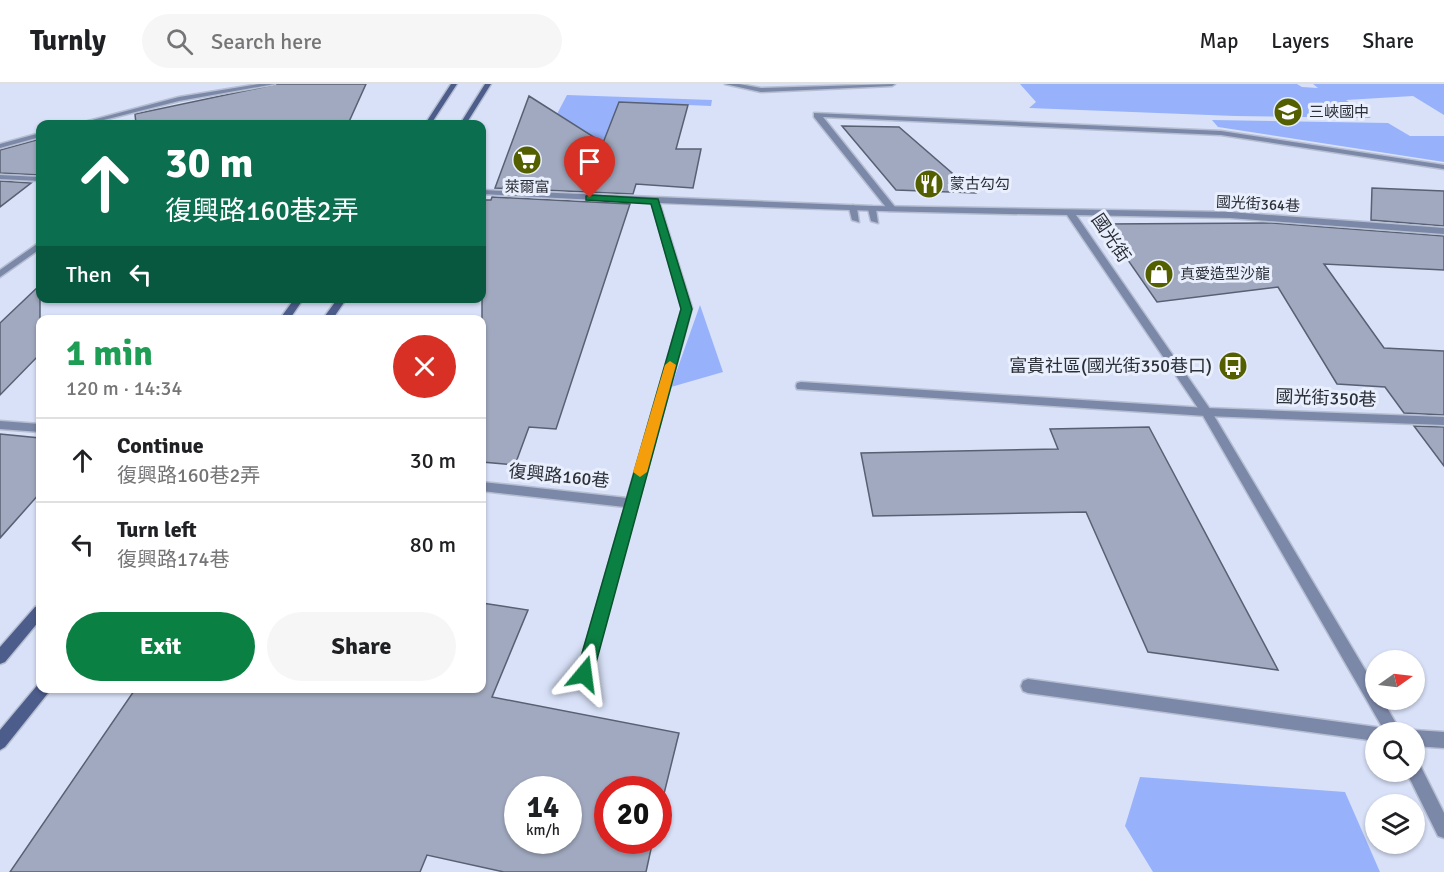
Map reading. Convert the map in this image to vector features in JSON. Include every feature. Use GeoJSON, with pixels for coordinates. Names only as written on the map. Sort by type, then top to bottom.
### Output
{"type":"FeatureCollection","features":[{"type":"Feature","properties":{"kind":"main road"},"geometry":{"type":"LineString","coordinates":[[431,120],[454,84]]}},
{"type":"Feature","properties":{"kind":"main road"},"geometry":{"type":"LineString","coordinates":[[466,120],[488,84]]}},
{"type":"Feature","properties":{"kind":"main road"},"geometry":{"type":"LineString","coordinates":[[0,657],[36,616]]}},
{"type":"Feature","properties":{"kind":"main road"},"geometry":{"type":"LineString","coordinates":[[0,742],[39,693]]}},
{"type":"Feature","properties":{"kind":"street"},"geometry":{"type":"LineString","coordinates":[[97,120],[179,99],[272,84]]}},
{"type":"Feature","properties":{"kind":"street"},"geometry":{"type":"LineString","coordinates":[[728,84],[761,90],[892,84]]}},
{"type":"Feature","properties":{"kind":"street"},"geometry":{"type":"LineString","coordinates":[[892,209],[817,115],[1221,133],[1444,168]]}},
{"type":"Feature","properties":{"kind":"street"},"geometry":{"type":"LineString","coordinates":[[0,146],[36,136]]}},
{"type":"Feature","properties":{"kind":"street"},"geometry":{"type":"LineString","coordinates":[[0,177],[36,179]]}},
{"type":"Feature","properties":{"kind":"street","name":"國光街"},"geometry":{"type":"LineString","coordinates":[[486,192],[872,209],[1070,213],[1206,412],[1387,722]]}},
{"type":"Feature","properties":{"kind":"street"},"geometry":{"type":"LineString","coordinates":[[584,674],[687,309],[655,201]]}},
{"type":"Feature","properties":{"kind":"street"},"geometry":{"type":"LineString","coordinates":[[853,208],[856,220]]}},
{"type":"Feature","properties":{"kind":"street"},"geometry":{"type":"LineString","coordinates":[[872,209],[875,221]]}},
{"type":"Feature","properties":{"kind":"street","name":"國光街364巷"},"geometry":{"type":"LineString","coordinates":[[1070,213],[1230,215],[1444,231]]}},
{"type":"Feature","properties":{"kind":"street"},"geometry":{"type":"LineString","coordinates":[[0,274],[36,248]]}},
{"type":"Feature","properties":{"kind":"street","name":"國光街350巷"},"geometry":{"type":"LineString","coordinates":[[801,386],[1206,412],[1444,421]]}},
{"type":"Feature","properties":{"kind":"street"},"geometry":{"type":"LineString","coordinates":[[0,425],[36,428]]}},
{"type":"Feature","properties":{"kind":"street","name":"復興路160巷"},"geometry":{"type":"LineString","coordinates":[[486,486],[632,503]]}},
{"type":"Feature","properties":{"kind":"street"},"geometry":{"type":"LineString","coordinates":[[1028,686],[1365,732]]}},
{"type":"Feature","properties":{"kind":"street"},"geometry":{"type":"LineString","coordinates":[[1425,739],[1444,740]]}},
{"type":"Feature","properties":{"kind":"street"},"geometry":{"type":"LineString","coordinates":[[1419,782],[1444,830]]}},
{"type":"Feature","properties":{"kind":"shaded area"},"geometry":{"type":"Polygon","coordinates":[[[1020,84],[1297,84],[1302,87],[1318,88],[1313,84],[1444,84],[1444,115],[1413,96],[1346,100],[1371,118],[1235,116],[1029,108],[1036,102],[1020,84]]]}},
{"type":"Feature","properties":{"kind":"shaded area"},"geometry":{"type":"Polygon","coordinates":[[[567,95],[712,100],[711,106],[619,102],[603,143],[557,114],[567,95]]]}},
{"type":"Feature","properties":{"kind":"shaded area"},"geometry":{"type":"Polygon","coordinates":[[[1212,120],[1388,123],[1410,136],[1444,136],[1444,162],[1218,127],[1212,120]]]}},
{"type":"Feature","properties":{"kind":"shaded area"},"geometry":{"type":"Polygon","coordinates":[[[700,305],[723,372],[671,387],[700,305]]]}},
{"type":"Feature","properties":{"kind":"shaded area"},"geometry":{"type":"Polygon","coordinates":[[[1140,777],[1345,792],[1365,838],[1365,854],[1372,854],[1380,872],[1153,872],[1125,826],[1140,777]]]}},
{"type":"Feature","properties":{"kind":"building"},"geometry":{"type":"Polygon","coordinates":[[[277,84],[366,84],[350,120],[136,120],[135,114],[277,84]]]}},
{"type":"Feature","properties":{"kind":"building"},"geometry":{"type":"Polygon","coordinates":[[[529,96],[603,143],[619,102],[688,105],[676,149],[701,149],[693,188],[636,184],[633,194],[495,188],[529,96]]]}},
{"type":"Feature","properties":{"kind":"building"},"geometry":{"type":"Polygon","coordinates":[[[842,126],[899,127],[975,193],[896,190],[842,126]]]}},
{"type":"Feature","properties":{"kind":"building"},"geometry":{"type":"Polygon","coordinates":[[[36,140],[36,175],[0,173],[0,150],[36,140]]]}},
{"type":"Feature","properties":{"kind":"building"},"geometry":{"type":"Polygon","coordinates":[[[0,181],[31,183],[0,207],[0,181]]]}},
{"type":"Feature","properties":{"kind":"building"},"geometry":{"type":"Polygon","coordinates":[[[1372,188],[1444,191],[1444,226],[1371,220],[1372,188]]]}},
{"type":"Feature","properties":{"kind":"building"},"geometry":{"type":"Polygon","coordinates":[[[492,197],[630,204],[556,429],[529,427],[515,465],[486,462],[486,315],[482,315],[482,303],[486,303],[486,200],[491,200],[492,197]]]}},
{"type":"Feature","properties":{"kind":"building"},"geometry":{"type":"Polygon","coordinates":[[[1272,223],[1444,236],[1444,270],[1324,264],[1384,348],[1444,351],[1444,415],[1404,413],[1385,387],[1337,384],[1278,287],[1157,302],[1103,224],[1272,223]]]}},
{"type":"Feature","properties":{"kind":"building"},"geometry":{"type":"Polygon","coordinates":[[[36,289],[36,303],[40,303],[40,315],[36,315],[36,358],[0,395],[0,323],[36,289]]]}},
{"type":"Feature","properties":{"kind":"building"},"geometry":{"type":"Polygon","coordinates":[[[1414,426],[1444,427],[1444,466],[1414,426]]]}},
{"type":"Feature","properties":{"kind":"building"},"geometry":{"type":"Polygon","coordinates":[[[1149,427],[1278,670],[1148,652],[1086,512],[873,516],[861,453],[1058,449],[1050,429],[1149,427]]]}},
{"type":"Feature","properties":{"kind":"building"},"geometry":{"type":"Polygon","coordinates":[[[0,434],[36,438],[36,498],[0,538],[0,434]]]}},
{"type":"Feature","properties":{"kind":"building"},"geometry":{"type":"Polygon","coordinates":[[[486,604],[528,610],[492,697],[679,733],[668,776],[594,776],[594,854],[650,854],[646,872],[504,872],[427,855],[420,872],[10,872],[133,693],[486,693],[486,604]]]}},
{"type":"Feature","properties":{"kind":"slow traffic"},"geometry":{"type":"LineString","coordinates":[[640,472],[670,365]]}},
{"type":"Feature","properties":{"kind":"place","name":"三峽國中"},"geometry":{"type":"Point","coordinates":[1288,112]}},
{"type":"Feature","properties":{"kind":"place","name":"萊爾富"},"geometry":{"type":"Point","coordinates":[527,160]}},
{"type":"Feature","properties":{"kind":"place","name":"蒙古勾勾"},"geometry":{"type":"Point","coordinates":[929,184]}},
{"type":"Feature","properties":{"kind":"place","name":"真愛造型沙龍"},"geometry":{"type":"Point","coordinates":[1159,274]}},
{"type":"Feature","properties":{"kind":"place","name":"富貴社區(國光街350巷口)"},"geometry":{"type":"Point","coordinates":[1233,366]}},
{"type":"Feature","properties":{"kind":"route"},"geometry":{"type":"LineString","coordinates":[[584,674],[687,309],[655,201],[590,198]]}}]}
